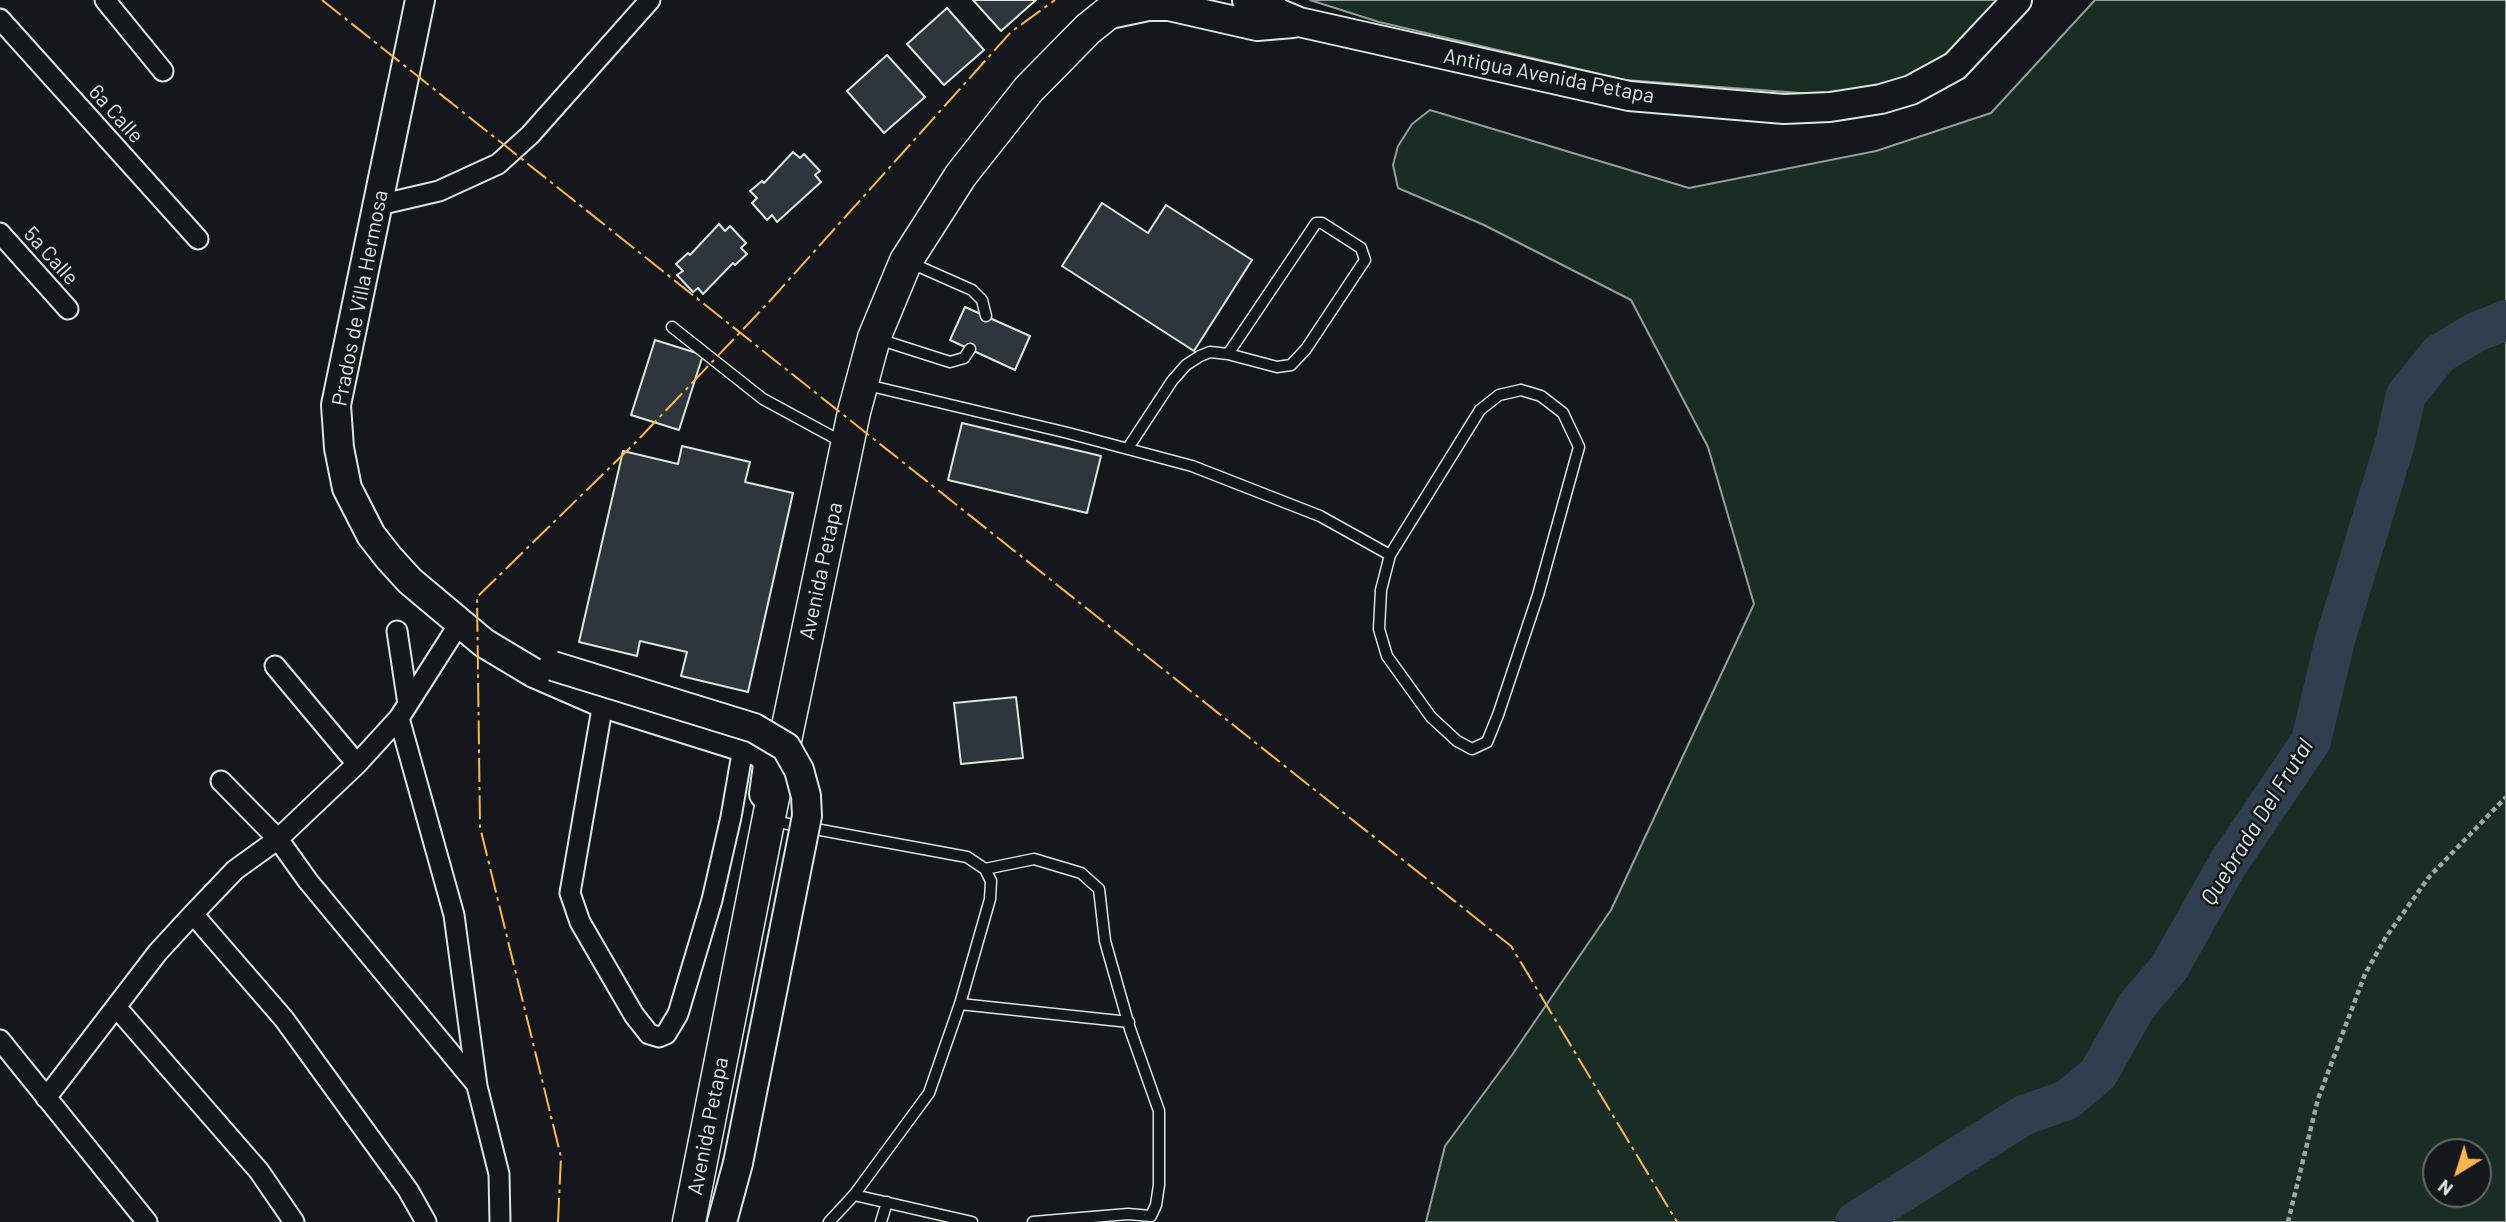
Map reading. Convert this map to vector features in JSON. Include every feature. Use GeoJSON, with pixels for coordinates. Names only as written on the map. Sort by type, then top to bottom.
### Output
{"type":"FeatureCollection","features":[{"type":"Feature","properties":{"kind":"main road","name":"Prados de Villa Hermosa"},"geometry":{"type":"LineString","coordinates":[[420,0],[336,405],[339,448],[347,488],[371,534],[410,581],[484,643],[534,673],[603,703],[759,752],[766,758],[763,789],[769,816]]}},
{"type":"Feature","properties":{"kind":"main road","name":"Antigua Avenida Petapa"},"geometry":{"type":"LineString","coordinates":[[1114,7],[1169,6],[1256,26],[1271,8],[1629,96],[1807,108],[1881,99],[1911,90],[1935,78],[1955,66],[2017,0]]}},
{"type":"Feature","properties":{"kind":"main road","name":"Avenida Petapa"},"geometry":{"type":"LineString","coordinates":[[689,1222],[769,816],[847,445],[874,338],[906,261],[961,175],[1029,89],[1114,7]]}},
{"type":"Feature","properties":{"kind":"main road"},"geometry":{"type":"LineString","coordinates":[[484,643],[754,728],[786,747],[799,769],[806,796],[807,816],[738,1163],[723,1222]]}},
{"type":"Feature","properties":{"kind":"street"},"geometry":{"type":"LineString","coordinates":[[105,0],[163,71]]}},
{"type":"Feature","properties":{"kind":"street"},"geometry":{"type":"LineString","coordinates":[[379,205],[439,191],[498,164],[530,135],[650,0]]}},
{"type":"Feature","properties":{"kind":"street","name":"6a Calle"},"geometry":{"type":"LineString","coordinates":[[0,19],[198,239]]}},
{"type":"Feature","properties":{"kind":"street","name":"5a Calle"},"geometry":{"type":"LineString","coordinates":[[0,233],[68,309]]}},
{"type":"Feature","properties":{"kind":"street"},"geometry":{"type":"LineString","coordinates":[[46,1098],[158,952],[192,914],[235,870],[278,839],[357,764],[403,711],[459,624]]}},
{"type":"Feature","properties":{"kind":"street"},"geometry":{"type":"LineString","coordinates":[[397,631],[403,711],[454,915],[477,1086],[499,1174],[500,1222]]}},
{"type":"Feature","properties":{"kind":"street"},"geometry":{"type":"LineString","coordinates":[[275,666],[357,764]]}},
{"type":"Feature","properties":{"kind":"street"},"geometry":{"type":"LineString","coordinates":[[603,703],[570,893],[580,922],[634,1015],[649,1034],[666,1034],[678,1014],[720,864],[743,748]]}},
{"type":"Feature","properties":{"kind":"street"},"geometry":{"type":"LineString","coordinates":[[221,781],[278,839],[308,881],[477,1086]]}},
{"type":"Feature","properties":{"kind":"street"},"geometry":{"type":"LineString","coordinates":[[192,914],[284,1019],[408,1190],[426,1222]]}},
{"type":"Feature","properties":{"kind":"street"},"geometry":{"type":"LineString","coordinates":[[117,1008],[259,1171],[295,1222]]}},
{"type":"Feature","properties":{"kind":"street"},"geometry":{"type":"LineString","coordinates":[[0,1040],[147,1222]]}},
{"type":"Feature","properties":{"kind":"lane"},"geometry":{"type":"LineString","coordinates":[[1128,448],[1186,365],[1210,352],[1277,367],[1291,365],[1306,349],[1365,260],[1361,248],[1322,223],[1317,223],[1228,354]]}},
{"type":"Feature","properties":{"kind":"lane"},"geometry":{"type":"LineString","coordinates":[[906,261],[972,290],[982,300],[986,316]]}},
{"type":"Feature","properties":{"kind":"lane"},"geometry":{"type":"LineString","coordinates":[[672,327],[763,399],[847,445]]}},
{"type":"Feature","properties":{"kind":"lane"},"geometry":{"type":"LineString","coordinates":[[874,338],[950,362],[964,358],[970,349]]}},
{"type":"Feature","properties":{"kind":"lane"},"geometry":{"type":"LineString","coordinates":[[862,383],[1192,466],[1289,503],[1390,555]]}},
{"type":"Feature","properties":{"kind":"lane"},"geometry":{"type":"LineString","coordinates":[[1521,390],[1541,396],[1563,413],[1579,447],[1534,607],[1498,715],[1487,742],[1480,748],[1472,749],[1464,745],[1439,726],[1387,656],[1380,629],[1381,590],[1390,555],[1488,401],[1510,391],[1521,390]]}},
{"type":"Feature","properties":{"kind":"lane"},"geometry":{"type":"LineString","coordinates":[[769,816],[967,857],[985,869],[991,881],[990,899],[960,1004],[929,1093],[854,1195],[829,1222]]}},
{"type":"Feature","properties":{"kind":"lane"},"geometry":{"type":"LineString","coordinates":[[985,869],[1034,859],[1081,873],[1099,889],[1105,942],[1159,1111],[1156,1205],[1151,1216],[1128,1214],[1033,1222]]}},
{"type":"Feature","properties":{"kind":"lane"},"geometry":{"type":"LineString","coordinates":[[960,1004],[1129,1021]]}},
{"type":"Feature","properties":{"kind":"lane"},"geometry":{"type":"LineString","coordinates":[[854,1195],[972,1222]]}},
{"type":"Feature","properties":{"kind":"lane"},"geometry":{"type":"LineString","coordinates":[[881,1222],[887,1202]]}},
{"type":"Feature","properties":{"kind":"path"},"geometry":{"type":"LineString","coordinates":[[2288,1222],[2318,1099],[2365,974],[2386,937],[2429,877],[2506,797]]}},
{"type":"Feature","properties":{"kind":"green space"},"geometry":{"type":"Polygon","coordinates":[[[1310,0],[2017,0],[1999,22],[1881,99],[1625,80],[1379,22],[1310,0]]]}},
{"type":"Feature","properties":{"kind":"green space"},"geometry":{"type":"Polygon","coordinates":[[[2095,0],[2506,0],[2506,1222],[1426,1222],[1445,1146],[1512,1055],[1611,910],[1754,604],[1708,447],[1631,300],[1484,225],[1398,188],[1393,165],[1398,146],[1412,124],[1430,110],[1689,188],[1876,151],[1991,113],[2095,0]]]}},
{"type":"Feature","properties":{"kind":"building"},"geometry":{"type":"Polygon","coordinates":[[[973,0],[1036,0],[1001,31],[973,0]]]}},
{"type":"Feature","properties":{"kind":"building"},"geometry":{"type":"Polygon","coordinates":[[[947,8],[984,50],[944,85],[907,44],[947,8]]]}},
{"type":"Feature","properties":{"kind":"building"},"geometry":{"type":"Polygon","coordinates":[[[887,55],[925,97],[884,133],[847,91],[887,55]]]}},
{"type":"Feature","properties":{"kind":"building"},"geometry":{"type":"Polygon","coordinates":[[[793,152],[800,158],[804,154],[820,171],[815,175],[821,182],[777,222],[772,215],[767,220],[752,203],[757,198],[750,191],[762,181],[764,183],[793,152]]]}},
{"type":"Feature","properties":{"kind":"building"},"geometry":{"type":"Polygon","coordinates":[[[1102,203],[1148,233],[1166,205],[1252,260],[1194,351],[1062,266],[1102,203]]]}},
{"type":"Feature","properties":{"kind":"building"},"geometry":{"type":"Polygon","coordinates":[[[719,224],[725,231],[730,226],[746,243],[741,248],[747,254],[735,265],[733,263],[703,294],[698,288],[693,292],[677,275],[683,271],[676,264],[688,253],[690,255],[719,224]]]}},
{"type":"Feature","properties":{"kind":"building"},"geometry":{"type":"Polygon","coordinates":[[[965,307],[1030,336],[1015,370],[950,340],[965,307]]]}},
{"type":"Feature","properties":{"kind":"building"},"geometry":{"type":"Polygon","coordinates":[[[655,340],[703,355],[679,430],[631,415],[655,340]]]}},
{"type":"Feature","properties":{"kind":"building"},"geometry":{"type":"Polygon","coordinates":[[[962,423],[1101,456],[1087,513],[948,480],[962,423]]]}},
{"type":"Feature","properties":{"kind":"building"},"geometry":{"type":"Polygon","coordinates":[[[682,446],[750,462],[745,482],[793,493],[748,692],[681,676],[687,652],[640,641],[637,656],[579,642],[623,451],[678,464],[682,446]]]}},
{"type":"Feature","properties":{"kind":"building"},"geometry":{"type":"Polygon","coordinates":[[[1016,697],[1023,758],[961,764],[954,703],[1016,697]]]}},
{"type":"Feature","properties":{"kind":"waterway","name":"Quebrada Del Frutal"},"geometry":{"type":"LineString","coordinates":[[1855,1222],[2024,1115],[2067,1100],[2098,1074],[2137,1005],[2169,968],[2227,865],[2311,741],[2335,640],[2395,443],[2406,395],[2439,354],[2476,332],[2506,320]]}},
{"type":"Feature","properties":{"kind":"power"},"geometry":{"type":"LineString","coordinates":[[322,0],[1511,946],[1677,1222]]}},
{"type":"Feature","properties":{"kind":"power"},"geometry":{"type":"LineString","coordinates":[[558,1222],[561,1157],[480,827],[477,597],[636,442],[768,303],[1011,32],[1055,0]]}}]}
